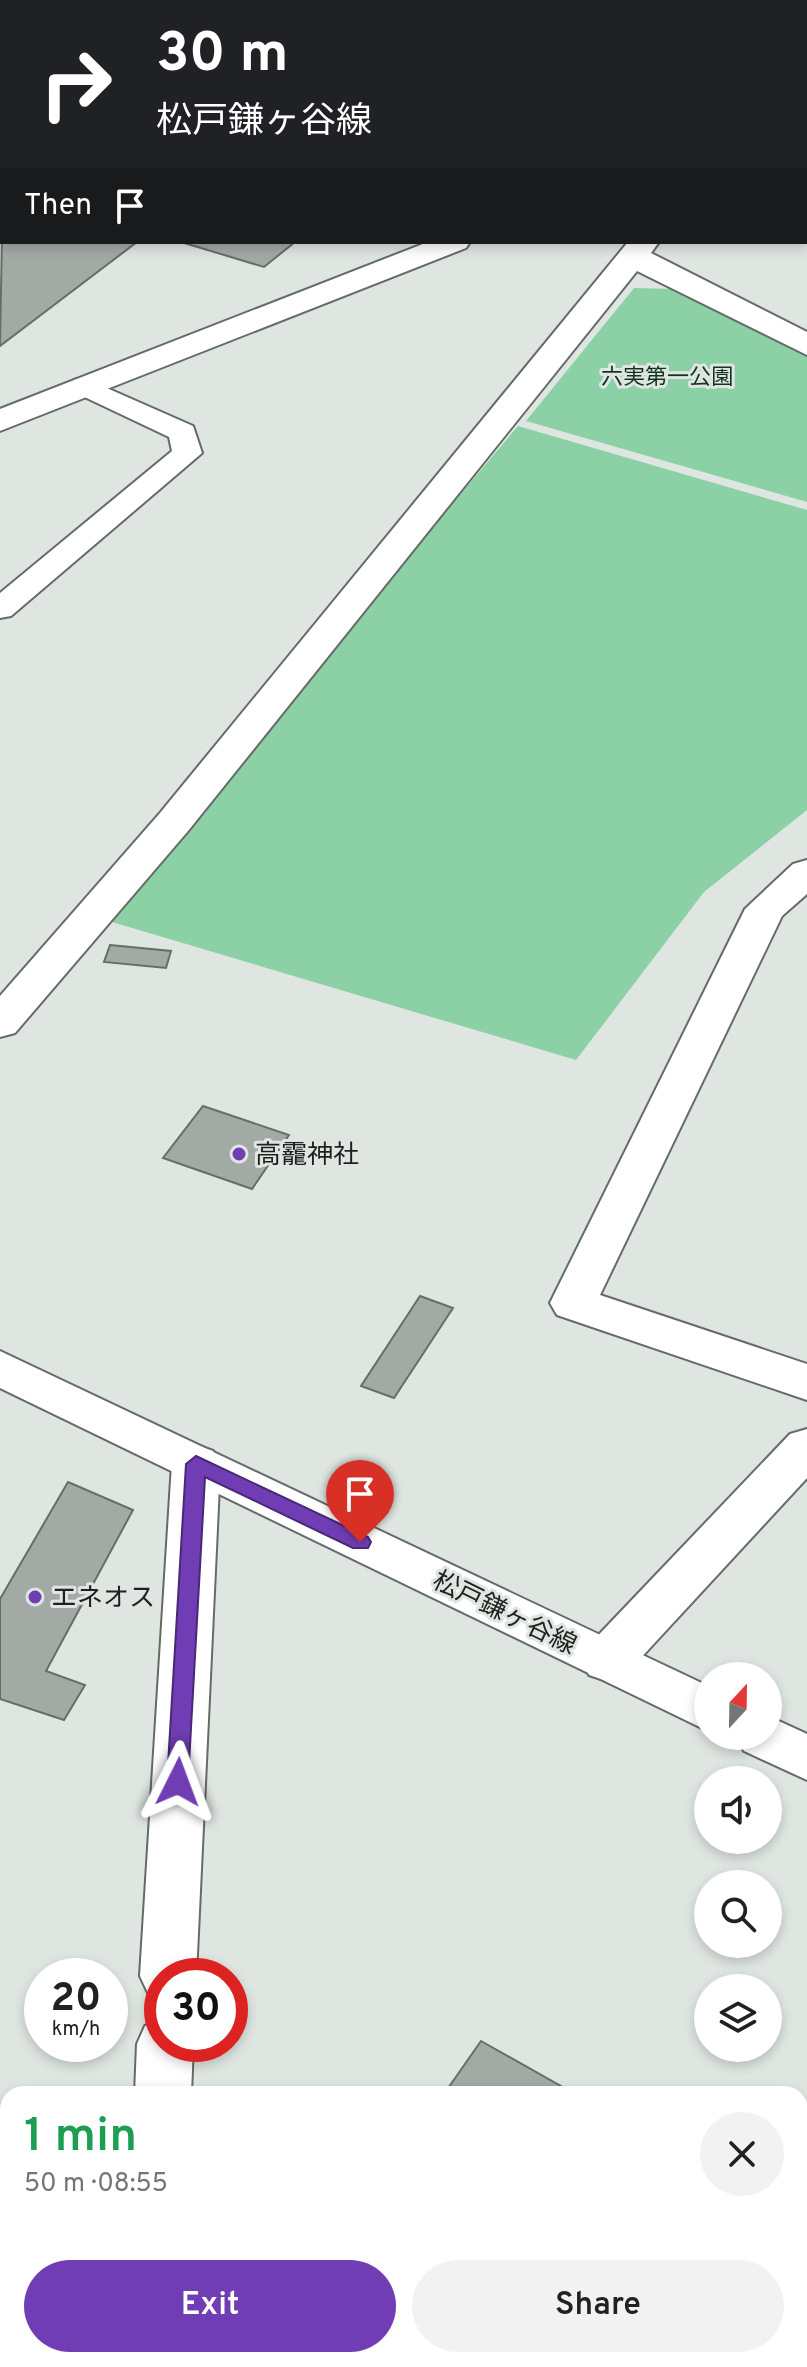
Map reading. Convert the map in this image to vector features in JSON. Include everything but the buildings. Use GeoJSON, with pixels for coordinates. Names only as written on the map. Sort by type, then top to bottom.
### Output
{"type":"FeatureCollection","features":[{"type":"Feature","properties":{"kind":"street"},"geometry":{"type":"LineString","coordinates":[[0,421],[450,244]]}},
{"type":"Feature","properties":{"kind":"street"},"geometry":{"type":"LineString","coordinates":[[0,1023],[174,822],[639,250],[807,345]]}},
{"type":"Feature","properties":{"kind":"street"},"geometry":{"type":"LineString","coordinates":[[807,873],[765,909],[573,1303],[807,1382]]}},
{"type":"Feature","properties":{"kind":"street","name":"松戸鎌ヶ谷線"},"geometry":{"type":"LineString","coordinates":[[0,1368],[694,1703]]}},
{"type":"Feature","properties":{"kind":"street"},"geometry":{"type":"LineString","coordinates":[[607,1660],[807,1447]]}},
{"type":"Feature","properties":{"kind":"street"},"geometry":{"type":"LineString","coordinates":[[169,1958],[196,1464]]}},
{"type":"Feature","properties":{"kind":"street"},"geometry":{"type":"LineString","coordinates":[[782,1746],[807,1758]]}},
{"type":"Feature","properties":{"kind":"street"},"geometry":{"type":"LineString","coordinates":[[163,2086],[164,2062]]}},
{"type":"Feature","properties":{"kind":"lane"},"geometry":{"type":"LineString","coordinates":[[0,609],[187,453],[183,432],[84,386]]}},
{"type":"Feature","properties":{"kind":"green space","name":"六実第一公園"},"geometry":{"type":"Polygon","coordinates":[[[634,288],[676,289],[807,357],[807,502],[526,421],[634,288]]]}},
{"type":"Feature","properties":{"kind":"green space"},"geometry":{"type":"Polygon","coordinates":[[[518,426],[807,510],[807,810],[704,892],[576,1060],[102,919],[518,426]]]}},
{"type":"Feature","properties":{"kind":"place","name":"高靇神社"},"geometry":{"type":"Point","coordinates":[239,1154]}},
{"type":"Feature","properties":{"kind":"place","name":"エネオス"},"geometry":{"type":"Point","coordinates":[35,1597]}},
{"type":"Feature","properties":{"kind":"route"},"geometry":{"type":"LineString","coordinates":[[178,1782],[196,1464],[360,1542]]}}]}
